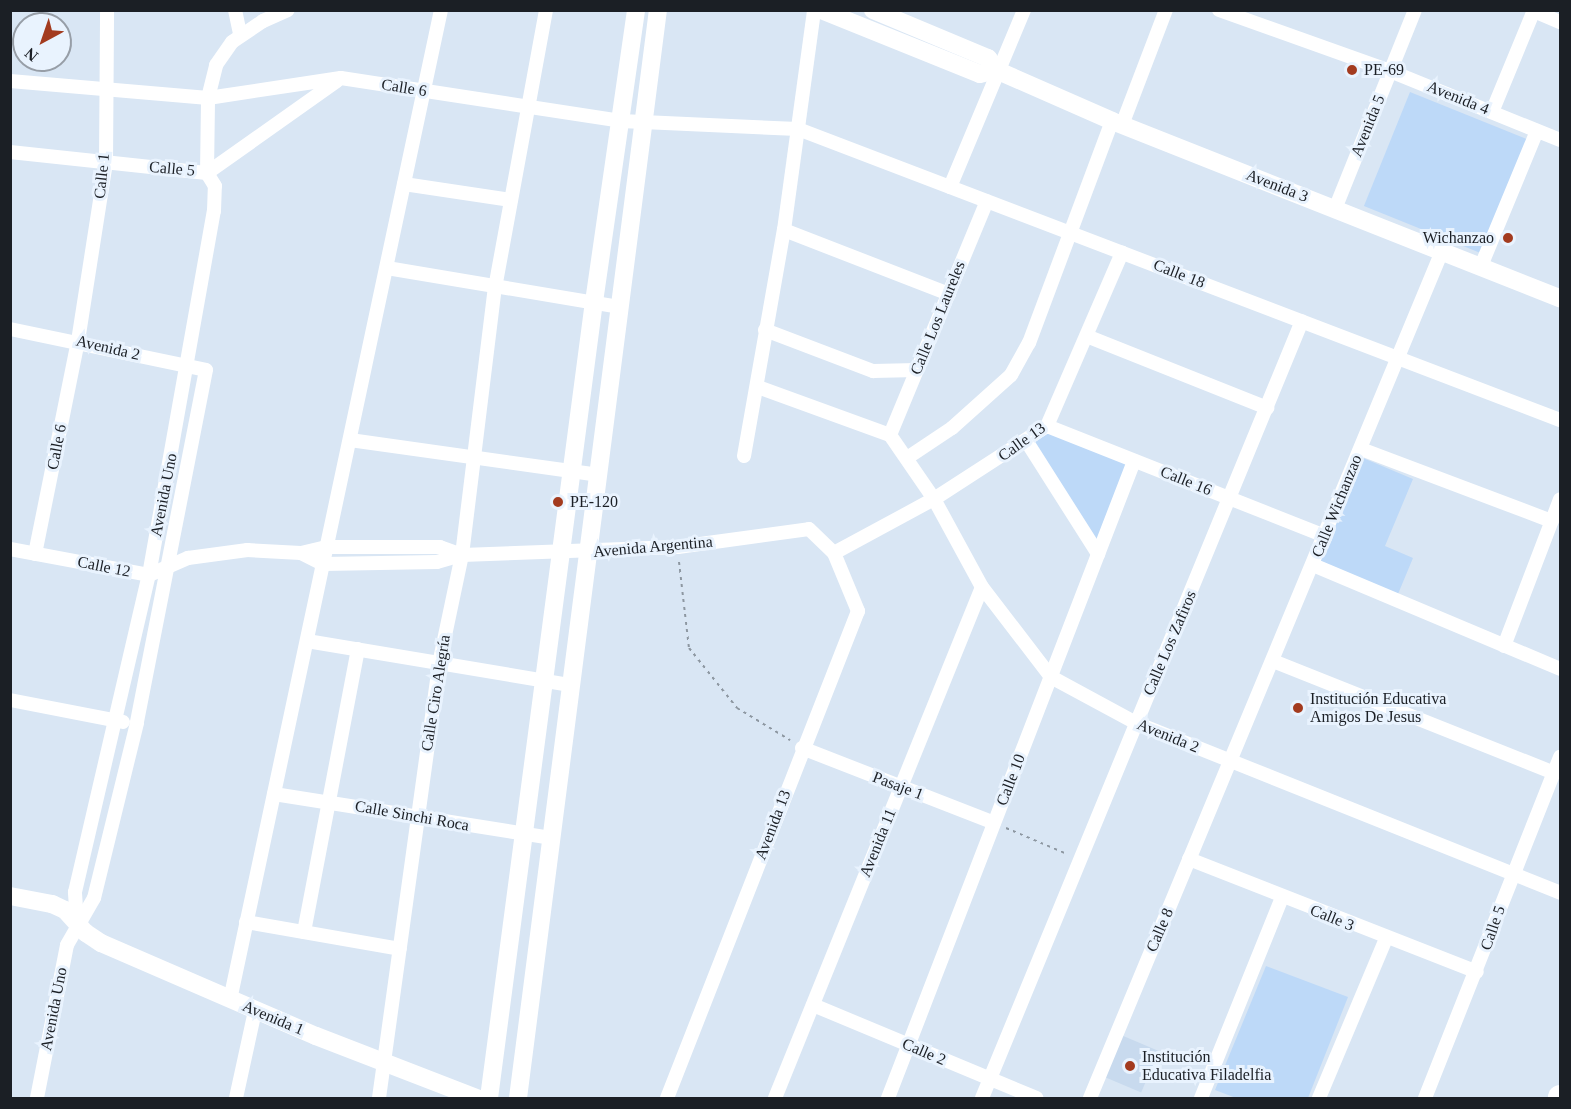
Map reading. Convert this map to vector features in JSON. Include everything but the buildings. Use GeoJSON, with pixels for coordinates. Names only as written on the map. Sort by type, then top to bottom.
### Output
{"type":"FeatureCollection","features":[{"type":"Feature","properties":{"kind":"street","name":"Calle 1"},"geometry":{"type":"LineString","coordinates":[[78,340],[106,163],[104,90],[107,10]]}},
{"type":"Feature","properties":{"kind":"street"},"geometry":{"type":"LineString","coordinates":[[235,10],[240,34],[288,10]]}},
{"type":"Feature","properties":{"kind":"street"},"geometry":{"type":"LineString","coordinates":[[230,999],[441,10]]}},
{"type":"Feature","properties":{"kind":"street","name":"Calle Ciro Alegría"},"geometry":{"type":"LineString","coordinates":[[379,1098],[439,664],[462,555],[495,288],[546,10]]}},
{"type":"Feature","properties":{"kind":"street"},"geometry":{"type":"LineString","coordinates":[[489,1098],[574,471],[594,302],[636,10]]}},
{"type":"Feature","properties":{"kind":"street"},"geometry":{"type":"LineString","coordinates":[[518,1098],[658,10]]}},
{"type":"Feature","properties":{"kind":"street"},"geometry":{"type":"LineString","coordinates":[[744,456],[784,230],[814,10]]}},
{"type":"Feature","properties":{"kind":"street","name":"Avenida 3"},"geometry":{"type":"LineString","coordinates":[[821,10],[980,74],[996,69]]}},
{"type":"Feature","properties":{"kind":"street","name":"Avenida 3"},"geometry":{"type":"LineString","coordinates":[[873,10],[988,58],[996,69],[1117,123],[1560,298]]}},
{"type":"Feature","properties":{"kind":"street"},"geometry":{"type":"LineString","coordinates":[[950,187],[996,69],[1024,10]]}},
{"type":"Feature","properties":{"kind":"street"},"geometry":{"type":"LineString","coordinates":[[907,458],[952,428],[1011,375],[1029,343],[1070,232],[1166,10]]}},
{"type":"Feature","properties":{"kind":"street","name":"Avenida 4"},"geometry":{"type":"LineString","coordinates":[[1219,10],[1390,71],[1560,140]]}},
{"type":"Feature","properties":{"kind":"street","name":"Avenida 5"},"geometry":{"type":"LineString","coordinates":[[1335,208],[1415,10]]}},
{"type":"Feature","properties":{"kind":"street"},"geometry":{"type":"LineString","coordinates":[[1492,112],[1534,11],[1560,22]]}},
{"type":"Feature","properties":{"kind":"street","name":"Avenida Uno"},"geometry":{"type":"LineString","coordinates":[[77,922],[75,892],[149,575],[188,367],[214,211],[215,186],[207,173],[208,98],[216,65],[240,34]]}},
{"type":"Feature","properties":{"kind":"street","name":"Calle 6"},"geometry":{"type":"LineString","coordinates":[[10,81],[208,98],[341,78],[621,121],[798,129]]}},
{"type":"Feature","properties":{"kind":"street","name":"Calle 5"},"geometry":{"type":"LineString","coordinates":[[10,152],[207,173],[341,78]]}},
{"type":"Feature","properties":{"kind":"street","name":"Calle 18"},"geometry":{"type":"LineString","coordinates":[[798,129],[1560,420]]}},
{"type":"Feature","properties":{"kind":"street"},"geometry":{"type":"LineString","coordinates":[[1481,266],[1537,131]]}},
{"type":"Feature","properties":{"kind":"street"},"geometry":{"type":"LineString","coordinates":[[404,184],[512,200]]}},
{"type":"Feature","properties":{"kind":"street","name":"Calle Los Laureles"},"geometry":{"type":"LineString","coordinates":[[890,435],[987,201]]}},
{"type":"Feature","properties":{"kind":"street"},"geometry":{"type":"LineString","coordinates":[[784,230],[949,294]]}},
{"type":"Feature","properties":{"kind":"street","name":"Calle Wichanzao"},"geometry":{"type":"LineString","coordinates":[[1232,762],[1442,251]]}},
{"type":"Feature","properties":{"kind":"street","name":"Calle 13"},"geometry":{"type":"LineString","coordinates":[[834,553],[934,499],[1027,442],[1047,426],[1089,337],[1122,253]]}},
{"type":"Feature","properties":{"kind":"street"},"geometry":{"type":"LineString","coordinates":[[387,268],[495,288],[620,307]]}},
{"type":"Feature","properties":{"kind":"street","name":"Calle Los Zafiros"},"geometry":{"type":"LineString","coordinates":[[982,1098],[1302,321]]}},
{"type":"Feature","properties":{"kind":"street","name":"Avenida 2"},"geometry":{"type":"LineString","coordinates":[[10,329],[78,340],[206,370]]}},
{"type":"Feature","properties":{"kind":"street"},"geometry":{"type":"LineString","coordinates":[[765,330],[873,371],[917,370]]}},
{"type":"Feature","properties":{"kind":"street"},"geometry":{"type":"LineString","coordinates":[[1089,337],[1267,408]]}},
{"type":"Feature","properties":{"kind":"street","name":"Calle 6"},"geometry":{"type":"LineString","coordinates":[[35,554],[78,340]]}},
{"type":"Feature","properties":{"kind":"street","name":"Avenida Uno"},"geometry":{"type":"LineString","coordinates":[[37,1098],[67,945],[77,922],[94,898],[137,723],[170,566],[206,370]]}},
{"type":"Feature","properties":{"kind":"street"},"geometry":{"type":"LineString","coordinates":[[758,387],[890,435]]}},
{"type":"Feature","properties":{"kind":"street","name":"Calle 16"},"geometry":{"type":"LineString","coordinates":[[1047,426],[1325,536]]}},
{"type":"Feature","properties":{"kind":"street","name":"Avenida 2"},"geometry":{"type":"LineString","coordinates":[[890,435],[934,499],[982,587],[1051,677],[1136,723],[1560,892]]}},
{"type":"Feature","properties":{"kind":"street"},"geometry":{"type":"LineString","coordinates":[[350,440],[598,475]]}},
{"type":"Feature","properties":{"kind":"street"},"geometry":{"type":"LineString","coordinates":[[1027,442],[1098,554]]}},
{"type":"Feature","properties":{"kind":"street"},"geometry":{"type":"LineString","coordinates":[[1361,449],[1552,521]]}},
{"type":"Feature","properties":{"kind":"street","name":"Calle 10"},"geometry":{"type":"LineString","coordinates":[[888,1098],[1134,460]]}},
{"type":"Feature","properties":{"kind":"street"},"geometry":{"type":"LineString","coordinates":[[1504,646],[1560,498]]}},
{"type":"Feature","properties":{"kind":"street","name":"Avenida Argentina"},"geometry":{"type":"LineString","coordinates":[[323,564],[437,562],[462,555],[563,554],[678,547],[809,529],[834,553]]}},
{"type":"Feature","properties":{"kind":"street","name":"Calle 12"},"geometry":{"type":"LineString","coordinates":[[10,549],[149,575],[188,558],[247,549],[301,552],[327,547]]}},
{"type":"Feature","properties":{"kind":"street","name":"Avenida Argentina"},"geometry":{"type":"LineString","coordinates":[[327,547],[440,547],[462,555]]}},
{"type":"Feature","properties":{"kind":"street","name":"Calle 12"},"geometry":{"type":"LineString","coordinates":[[301,552],[323,564]]}},
{"type":"Feature","properties":{"kind":"street","name":"Avenida 13"},"geometry":{"type":"LineString","coordinates":[[667,1098],[802,748],[858,611],[834,553]]}},
{"type":"Feature","properties":{"kind":"street"},"geometry":{"type":"LineString","coordinates":[[1313,565],[1560,669]]}},
{"type":"Feature","properties":{"kind":"street","name":"Avenida 11"},"geometry":{"type":"LineString","coordinates":[[775,1098],[982,587]]}},
{"type":"Feature","properties":{"kind":"street"},"geometry":{"type":"LineString","coordinates":[[307,641],[570,685]]}},
{"type":"Feature","properties":{"kind":"street"},"geometry":{"type":"LineString","coordinates":[[304,932],[358,649]]}},
{"type":"Feature","properties":{"kind":"street"},"geometry":{"type":"LineString","coordinates":[[1273,661],[1554,773]]}},
{"type":"Feature","properties":{"kind":"street"},"geometry":{"type":"LineString","coordinates":[[10,700],[116,722],[137,723]]}},
{"type":"Feature","properties":{"kind":"street","name":"Pasaje 1"},"geometry":{"type":"LineString","coordinates":[[802,748],[994,823]]}},
{"type":"Feature","properties":{"kind":"street","name":"Calle 5"},"geometry":{"type":"LineString","coordinates":[[1425,1098],[1477,972],[1512,873],[1560,757]]}},
{"type":"Feature","properties":{"kind":"street","name":"Calle 8"},"geometry":{"type":"LineString","coordinates":[[1090,1098],[1189,859],[1232,762]]}},
{"type":"Feature","properties":{"kind":"street","name":"Calle Sinchi Roca"},"geometry":{"type":"LineString","coordinates":[[274,794],[551,838]]}},
{"type":"Feature","properties":{"kind":"street","name":"Calle 3"},"geometry":{"type":"LineString","coordinates":[[1189,859],[1281,898],[1477,972]]}},
{"type":"Feature","properties":{"kind":"street","name":"Avenida 1"},"geometry":{"type":"LineString","coordinates":[[10,896],[52,904],[101,943],[255,1011],[477,1098]]}},
{"type":"Feature","properties":{"kind":"street"},"geometry":{"type":"LineString","coordinates":[[1201,1098],[1281,898]]}},
{"type":"Feature","properties":{"kind":"street"},"geometry":{"type":"LineString","coordinates":[[246,922],[400,949]]}},
{"type":"Feature","properties":{"kind":"street"},"geometry":{"type":"LineString","coordinates":[[1319,1098],[1386,939]]}},
{"type":"Feature","properties":{"kind":"street","name":"Calle 2"},"geometry":{"type":"LineString","coordinates":[[813,1005],[1036,1098]]}},
{"type":"Feature","properties":{"kind":"street"},"geometry":{"type":"LineString","coordinates":[[236,1098],[255,1011]]}},
{"type":"Feature","properties":{"kind":"path"},"geometry":{"type":"LineString","coordinates":[[678,547],[689,648],[737,708],[802,748]]}},
{"type":"Feature","properties":{"kind":"path"},"geometry":{"type":"LineString","coordinates":[[994,823],[1081,860]]}},
{"type":"Feature","properties":{"kind":"shaded area"},"geometry":{"type":"Polygon","coordinates":[[[1410,92],[1528,140],[1482,254],[1364,206],[1410,92]]]}},
{"type":"Feature","properties":{"kind":"shaded area"},"geometry":{"type":"Polygon","coordinates":[[[1047,426],[1134,461],[1098,554],[1027,442],[1047,426]]]}},
{"type":"Feature","properties":{"kind":"shaded area"},"geometry":{"type":"Polygon","coordinates":[[[1363,458],[1413,479],[1385,546],[1413,558],[1398,594],[1320,561],[1363,458]]]}},
{"type":"Feature","properties":{"kind":"shaded area"},"geometry":{"type":"Polygon","coordinates":[[[1266,966],[1348,997],[1308,1098],[1236,1098],[1215,1090],[1266,966]]]}},
{"type":"Feature","properties":{"kind":"shaded area","name":"Institución Educativa Filadelfia"},"geometry":{"type":"Polygon","coordinates":[[[1121,1035],[1159,1051],[1141,1092],[1103,1076],[1121,1035]]]}},
{"type":"Feature","properties":{"kind":"place","name":"PE-69"},"geometry":{"type":"Point","coordinates":[1352,70]}},
{"type":"Feature","properties":{"kind":"place","name":"Wichanzao"},"geometry":{"type":"Point","coordinates":[1508,238]}},
{"type":"Feature","properties":{"kind":"place","name":"PE-120"},"geometry":{"type":"Point","coordinates":[558,502]}},
{"type":"Feature","properties":{"kind":"place","name":"Institución Educativa Amigos De Jesus"},"geometry":{"type":"Point","coordinates":[1298,708]}},
{"type":"Feature","properties":{"kind":"place","name":"Institución Educativa Filadelfia"},"geometry":{"type":"Point","coordinates":[1130,1066]}}]}
